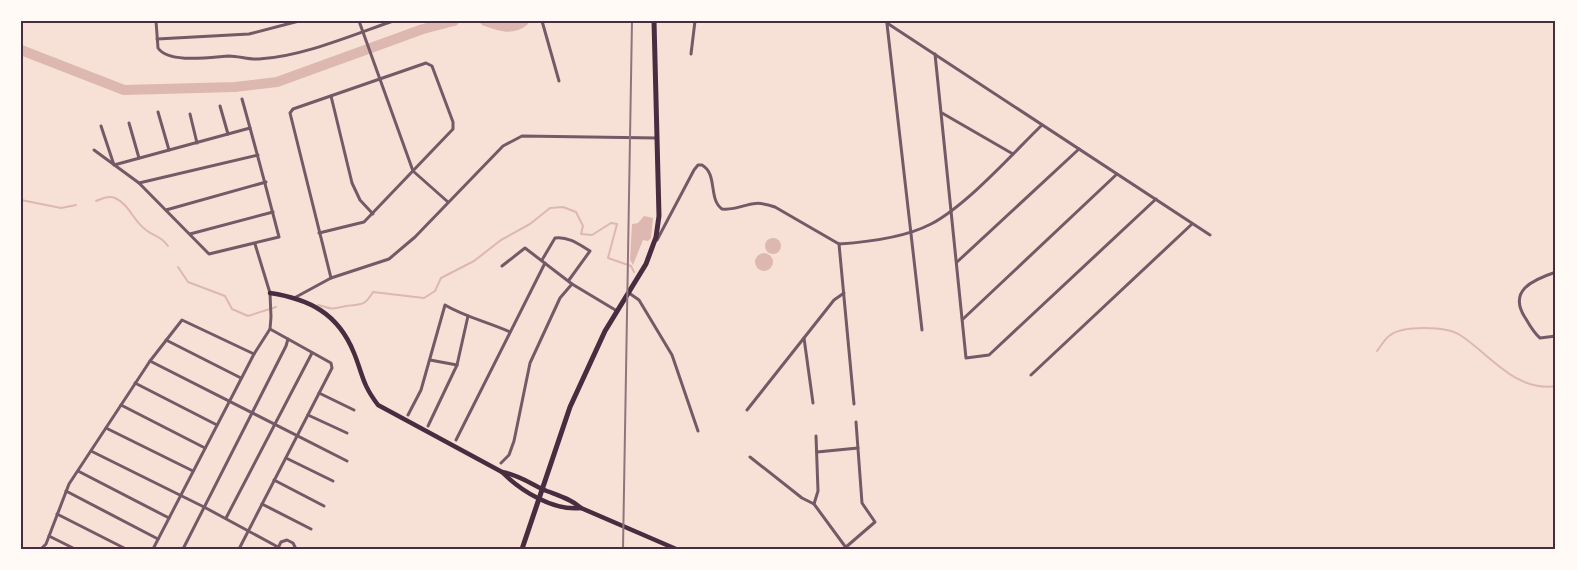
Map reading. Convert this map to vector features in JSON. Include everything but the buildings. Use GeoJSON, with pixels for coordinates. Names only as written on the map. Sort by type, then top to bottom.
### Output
{"type":"FeatureCollection","features":[{"type":"Feature","properties":{"kind":"main road"},"geometry":{"type":"LineString","coordinates":[[522,549],[570,407],[605,331],[642,272],[654,244],[659,216],[654,21]]}},
{"type":"Feature","properties":{"kind":"main road"},"geometry":{"type":"LineString","coordinates":[[270,293],[296,297],[315,305],[344,334],[354,352],[366,390],[378,405],[502,472],[516,475],[543,489],[573,501],[581,508],[676,549]]}},
{"type":"Feature","properties":{"kind":"main road"},"geometry":{"type":"LineString","coordinates":[[502,472],[512,482],[539,498],[572,509],[581,508]]}},
{"type":"Feature","properties":{"kind":"street"},"geometry":{"type":"LineString","coordinates":[[156,21],[160,52],[178,57],[210,58],[230,56],[258,60],[312,48],[393,21]]}},
{"type":"Feature","properties":{"kind":"street"},"geometry":{"type":"LineString","coordinates":[[157,40],[249,34],[299,21]]}},
{"type":"Feature","properties":{"kind":"street"},"geometry":{"type":"LineString","coordinates":[[359,21],[370,56],[413,171],[448,202]]}},
{"type":"Feature","properties":{"kind":"street"},"geometry":{"type":"LineString","coordinates":[[542,21],[559,81]]}},
{"type":"Feature","properties":{"kind":"street"},"geometry":{"type":"LineString","coordinates":[[691,54],[695,21]]}},
{"type":"Feature","properties":{"kind":"street"},"geometry":{"type":"LineString","coordinates":[[922,330],[887,23],[1210,235]]}},
{"type":"Feature","properties":{"kind":"street"},"geometry":{"type":"LineString","coordinates":[[936,54],[966,358],[989,355],[1156,200]]}},
{"type":"Feature","properties":{"kind":"street"},"geometry":{"type":"LineString","coordinates":[[319,233],[364,222],[453,129],[453,122],[432,66],[426,63],[293,109],[290,113],[319,233],[331,278]]}},
{"type":"Feature","properties":{"kind":"street"},"geometry":{"type":"LineString","coordinates":[[331,96],[352,183],[360,200],[373,214]]}},
{"type":"Feature","properties":{"kind":"street"},"geometry":{"type":"LineString","coordinates":[[94,150],[139,182],[209,254],[279,237],[266,182],[242,99]]}},
{"type":"Feature","properties":{"kind":"street"},"geometry":{"type":"LineString","coordinates":[[220,106],[228,134]]}},
{"type":"Feature","properties":{"kind":"street"},"geometry":{"type":"LineString","coordinates":[[158,112],[169,150]]}},
{"type":"Feature","properties":{"kind":"street"},"geometry":{"type":"LineString","coordinates":[[942,113],[1012,154]]}},
{"type":"Feature","properties":{"kind":"street"},"geometry":{"type":"LineString","coordinates":[[190,114],[197,143]]}},
{"type":"Feature","properties":{"kind":"street"},"geometry":{"type":"LineString","coordinates":[[129,123],[139,158]]}},
{"type":"Feature","properties":{"kind":"street"},"geometry":{"type":"LineString","coordinates":[[654,244],[694,170],[702,165],[710,172],[716,201],[722,209],[753,202],[765,203],[839,244],[910,232],[930,224],[952,210],[1042,124]]}},
{"type":"Feature","properties":{"kind":"street"},"geometry":{"type":"LineString","coordinates":[[101,126],[114,165]]}},
{"type":"Feature","properties":{"kind":"street"},"geometry":{"type":"LineString","coordinates":[[114,165],[250,128]]}},
{"type":"Feature","properties":{"kind":"street"},"geometry":{"type":"LineString","coordinates":[[296,297],[331,278],[390,259],[415,238],[503,146],[522,136],[657,138]]}},
{"type":"Feature","properties":{"kind":"street"},"geometry":{"type":"LineString","coordinates":[[957,263],[1080,149]]}},
{"type":"Feature","properties":{"kind":"street"},"geometry":{"type":"LineString","coordinates":[[139,182],[258,155]]}},
{"type":"Feature","properties":{"kind":"street"},"geometry":{"type":"LineString","coordinates":[[962,320],[1118,174]]}},
{"type":"Feature","properties":{"kind":"street"},"geometry":{"type":"LineString","coordinates":[[166,210],[266,182]]}},
{"type":"Feature","properties":{"kind":"street"},"geometry":{"type":"LineString","coordinates":[[189,234],[273,212]]}},
{"type":"Feature","properties":{"kind":"street"},"geometry":{"type":"LineString","coordinates":[[1031,375],[1192,224]]}},
{"type":"Feature","properties":{"kind":"street"},"geometry":{"type":"LineString","coordinates":[[456,440],[555,238],[561,237],[590,251],[570,280]]}},
{"type":"Feature","properties":{"kind":"street"},"geometry":{"type":"LineString","coordinates":[[153,549],[241,378],[270,328],[270,293],[255,244]]}},
{"type":"Feature","properties":{"kind":"street"},"geometry":{"type":"LineString","coordinates":[[839,244],[854,404]]}},
{"type":"Feature","properties":{"kind":"street"},"geometry":{"type":"LineString","coordinates":[[502,266],[525,248],[570,280],[572,284],[617,311]]}},
{"type":"Feature","properties":{"kind":"street"},"geometry":{"type":"LineString","coordinates":[[1556,272],[1535,279],[1520,294],[1518,300],[1520,310],[1540,338],[1556,336]]}},
{"type":"Feature","properties":{"kind":"street"},"geometry":{"type":"LineString","coordinates":[[501,463],[509,455],[514,441],[530,363],[560,298],[572,284]]}},
{"type":"Feature","properties":{"kind":"street"},"geometry":{"type":"LineString","coordinates":[[629,292],[640,300],[672,355],[698,431]]}},
{"type":"Feature","properties":{"kind":"street"},"geometry":{"type":"LineString","coordinates":[[746,410],[834,300],[845,293]]}},
{"type":"Feature","properties":{"kind":"street"},"geometry":{"type":"LineString","coordinates":[[408,415],[421,390],[445,305],[510,332]]}},
{"type":"Feature","properties":{"kind":"street"},"geometry":{"type":"LineString","coordinates":[[428,426],[457,365],[468,316]]}},
{"type":"Feature","properties":{"kind":"street"},"geometry":{"type":"LineString","coordinates":[[41,549],[49,536],[66,492],[78,471],[150,361],[182,320],[254,354]]}},
{"type":"Feature","properties":{"kind":"street"},"geometry":{"type":"LineString","coordinates":[[239,549],[332,368],[331,363],[270,328]]}},
{"type":"Feature","properties":{"kind":"street"},"geometry":{"type":"LineString","coordinates":[[804,338],[813,403]]}},
{"type":"Feature","properties":{"kind":"street"},"geometry":{"type":"LineString","coordinates":[[182,549],[288,339]]}},
{"type":"Feature","properties":{"kind":"street"},"geometry":{"type":"LineString","coordinates":[[166,340],[241,378]]}},
{"type":"Feature","properties":{"kind":"street"},"geometry":{"type":"LineString","coordinates":[[226,518],[312,352]]}},
{"type":"Feature","properties":{"kind":"street"},"geometry":{"type":"LineString","coordinates":[[430,360],[457,365]]}},
{"type":"Feature","properties":{"kind":"street"},"geometry":{"type":"LineString","coordinates":[[150,361],[347,461]]}},
{"type":"Feature","properties":{"kind":"street"},"geometry":{"type":"LineString","coordinates":[[135,383],[217,425]]}},
{"type":"Feature","properties":{"kind":"street"},"geometry":{"type":"LineString","coordinates":[[319,393],[354,410]]}},
{"type":"Feature","properties":{"kind":"street"},"geometry":{"type":"LineString","coordinates":[[121,405],[205,448]]}},
{"type":"Feature","properties":{"kind":"street"},"geometry":{"type":"LineString","coordinates":[[308,415],[347,433]]}},
{"type":"Feature","properties":{"kind":"street"},"geometry":{"type":"LineString","coordinates":[[750,457],[802,498],[814,504],[846,548],[875,522],[862,503],[856,422]]}},
{"type":"Feature","properties":{"kind":"street"},"geometry":{"type":"LineString","coordinates":[[106,428],[193,471]]}},
{"type":"Feature","properties":{"kind":"street"},"geometry":{"type":"LineString","coordinates":[[814,504],[818,491],[816,436]]}},
{"type":"Feature","properties":{"kind":"street"},"geometry":{"type":"LineString","coordinates":[[817,452],[858,448]]}},
{"type":"Feature","properties":{"kind":"street"},"geometry":{"type":"LineString","coordinates":[[91,451],[226,518],[278,548],[282,542],[287,540],[293,542],[296,549]]}},
{"type":"Feature","properties":{"kind":"street"},"geometry":{"type":"LineString","coordinates":[[286,458],[334,481]]}},
{"type":"Feature","properties":{"kind":"street"},"geometry":{"type":"LineString","coordinates":[[78,471],[169,518]]}},
{"type":"Feature","properties":{"kind":"street"},"geometry":{"type":"LineString","coordinates":[[274,480],[324,506]]}},
{"type":"Feature","properties":{"kind":"street"},"geometry":{"type":"LineString","coordinates":[[66,492],[158,539]]}},
{"type":"Feature","properties":{"kind":"street"},"geometry":{"type":"LineString","coordinates":[[262,504],[311,529]]}},
{"type":"Feature","properties":{"kind":"street"},"geometry":{"type":"LineString","coordinates":[[57,514],[126,549]]}},
{"type":"Feature","properties":{"kind":"street"},"geometry":{"type":"LineString","coordinates":[[49,536],[75,549]]}},
{"type":"Feature","properties":{"kind":"shaded area"},"geometry":{"type":"Polygon","coordinates":[[[644,216],[653,218],[651,238],[648,241],[643,240],[633,265],[630,260],[632,224],[638,223],[644,216]]]}},
{"type":"Feature","properties":{"kind":"shaded area"},"geometry":{"type":"Polygon","coordinates":[[[773,238],[781,246],[773,254],[765,246],[773,238]]]}},
{"type":"Feature","properties":{"kind":"shaded area"},"geometry":{"type":"Polygon","coordinates":[[[764,253],[770,256],[773,262],[770,268],[764,271],[758,268],[755,262],[758,256],[764,253]]]}},
{"type":"Feature","properties":{"kind":"waterway"},"geometry":{"type":"LineString","coordinates":[[21,50],[124,90],[235,87],[277,82],[423,29],[454,21]]}},
{"type":"Feature","properties":{"kind":"waterway"},"geometry":{"type":"LineString","coordinates":[[485,21],[510,27],[524,21]]}},
{"type":"Feature","properties":{"kind":"waterway"},"geometry":{"type":"LineString","coordinates":[[96,201],[110,197],[120,201],[142,227],[168,246]]}},
{"type":"Feature","properties":{"kind":"waterway"},"geometry":{"type":"LineString","coordinates":[[21,200],[61,208],[76,205]]}},
{"type":"Feature","properties":{"kind":"waterway"},"geometry":{"type":"LineString","coordinates":[[318,305],[327,308],[359,305],[367,300],[373,292],[424,298],[435,291],[441,278],[474,261],[501,240],[530,224],[550,208],[563,207],[576,212],[583,226],[581,234],[592,235],[611,223],[617,224],[608,258],[631,266],[634,272]]}},
{"type":"Feature","properties":{"kind":"waterway"},"geometry":{"type":"LineString","coordinates":[[178,267],[188,282],[225,296],[232,309],[248,316],[276,307]]}},
{"type":"Feature","properties":{"kind":"waterway"},"geometry":{"type":"LineString","coordinates":[[1377,351],[1387,338],[1395,332],[1413,328],[1435,328],[1460,335],[1516,378],[1541,386],[1556,386]]}},
{"type":"Feature","properties":{"kind":"railway"},"geometry":{"type":"LineString","coordinates":[[623,549],[632,21]]}}]}
